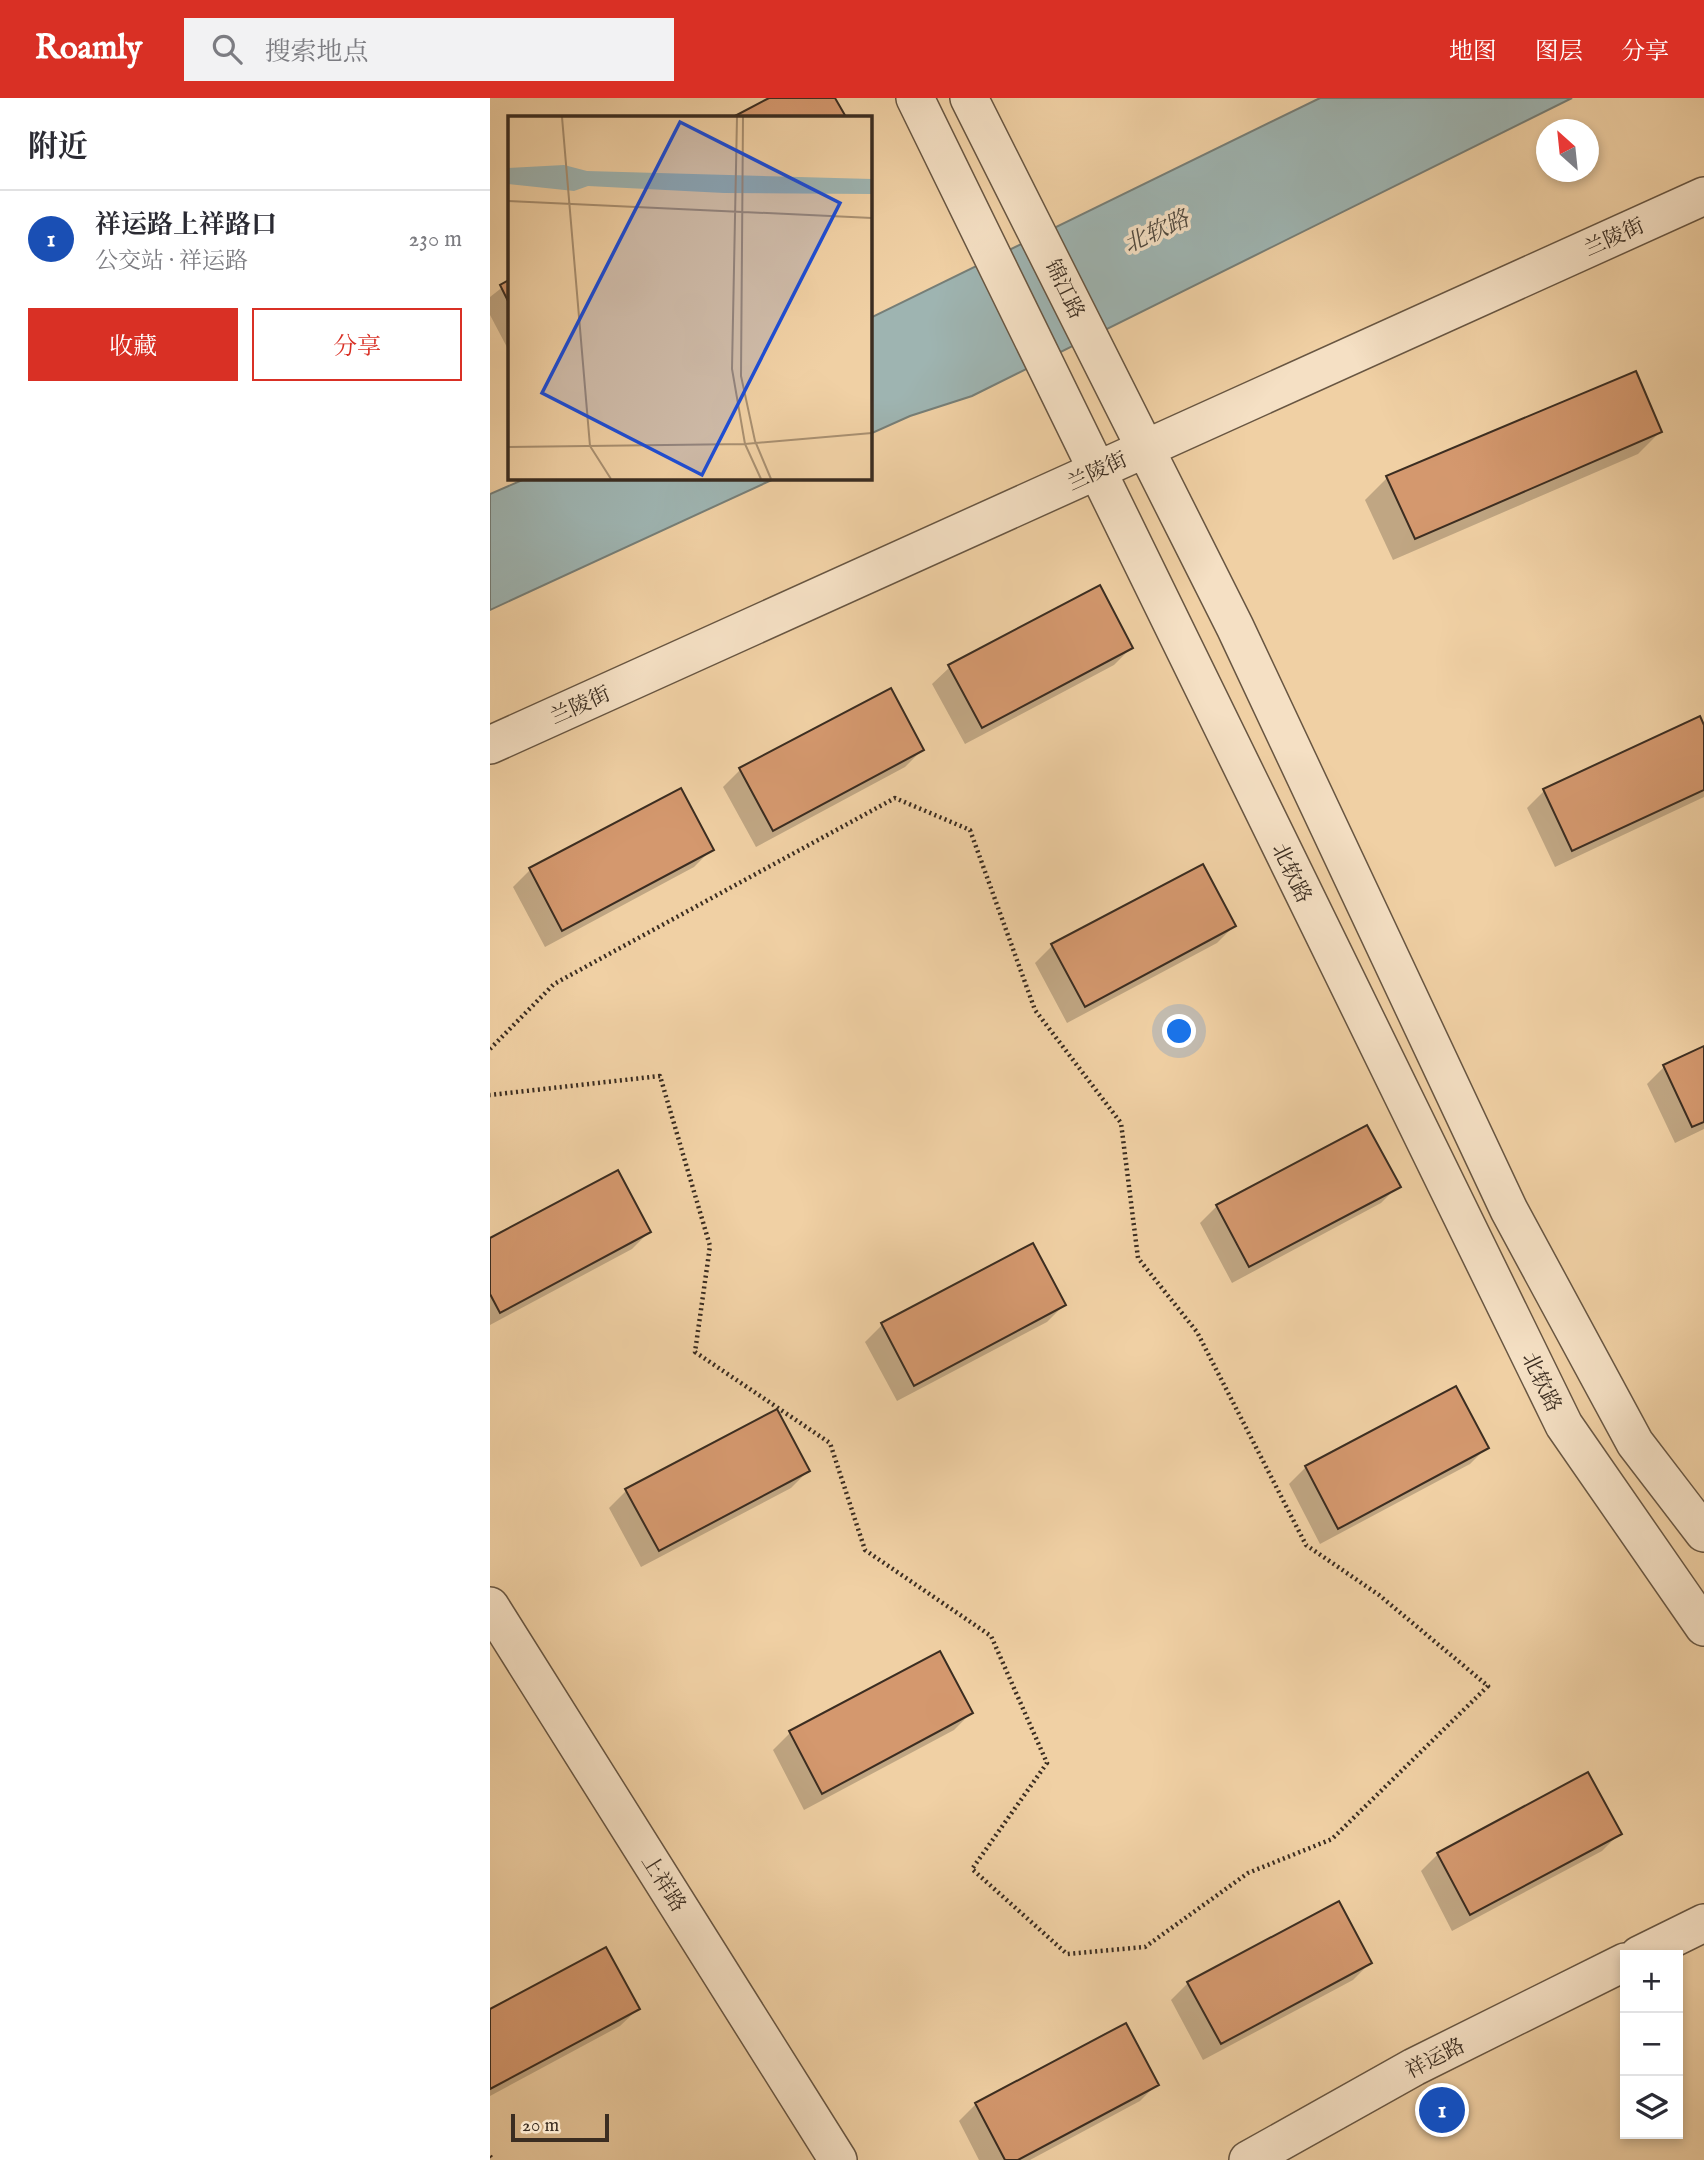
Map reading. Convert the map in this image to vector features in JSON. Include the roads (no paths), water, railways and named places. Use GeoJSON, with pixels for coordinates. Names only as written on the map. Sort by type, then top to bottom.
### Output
{"type":"FeatureCollection","features":[{"type":"Feature","properties":{"kind":"street","name":"北软路"},"geometry":{"type":"LineString","coordinates":[[915,98],[1564,1425],[1704,1628]]}},
{"type":"Feature","properties":{"kind":"street","name":"锦江路"},"geometry":{"type":"LineString","coordinates":[[969,98],[1145,449]]}},
{"type":"Feature","properties":{"kind":"street","name":"兰陵街"},"geometry":{"type":"LineString","coordinates":[[490,746],[1704,196]]}},
{"type":"Feature","properties":{"kind":"street"},"geometry":{"type":"LineString","coordinates":[[1145,449],[1241,639],[1509,1210],[1635,1443],[1704,1533]]}},
{"type":"Feature","properties":{"kind":"street","name":"上祥路"},"geometry":{"type":"LineString","coordinates":[[490,1606],[838,2160]]}},
{"type":"Feature","properties":{"kind":"street"},"geometry":{"type":"LineString","coordinates":[[1649,1950],[1704,1923]]}},
{"type":"Feature","properties":{"kind":"street","name":"祥运路"},"geometry":{"type":"LineString","coordinates":[[1248,2160],[1414,2067],[1620,1964]]}},
{"type":"Feature","properties":{"kind":"water"},"geometry":{"type":"Polygon","coordinates":[[[1320,98],[1572,98],[972,396],[910,416],[872,433],[872,317],[1320,98]]]}},
{"type":"Feature","properties":{"kind":"water"},"geometry":{"type":"Polygon","coordinates":[[[522,480],[772,480],[490,610],[490,494],[522,480]]]}},
{"type":"Feature","properties":{"kind":"place","name":"祥运路上祥路口"},"geometry":{"type":"Point","coordinates":[1442,2110]}}]}
